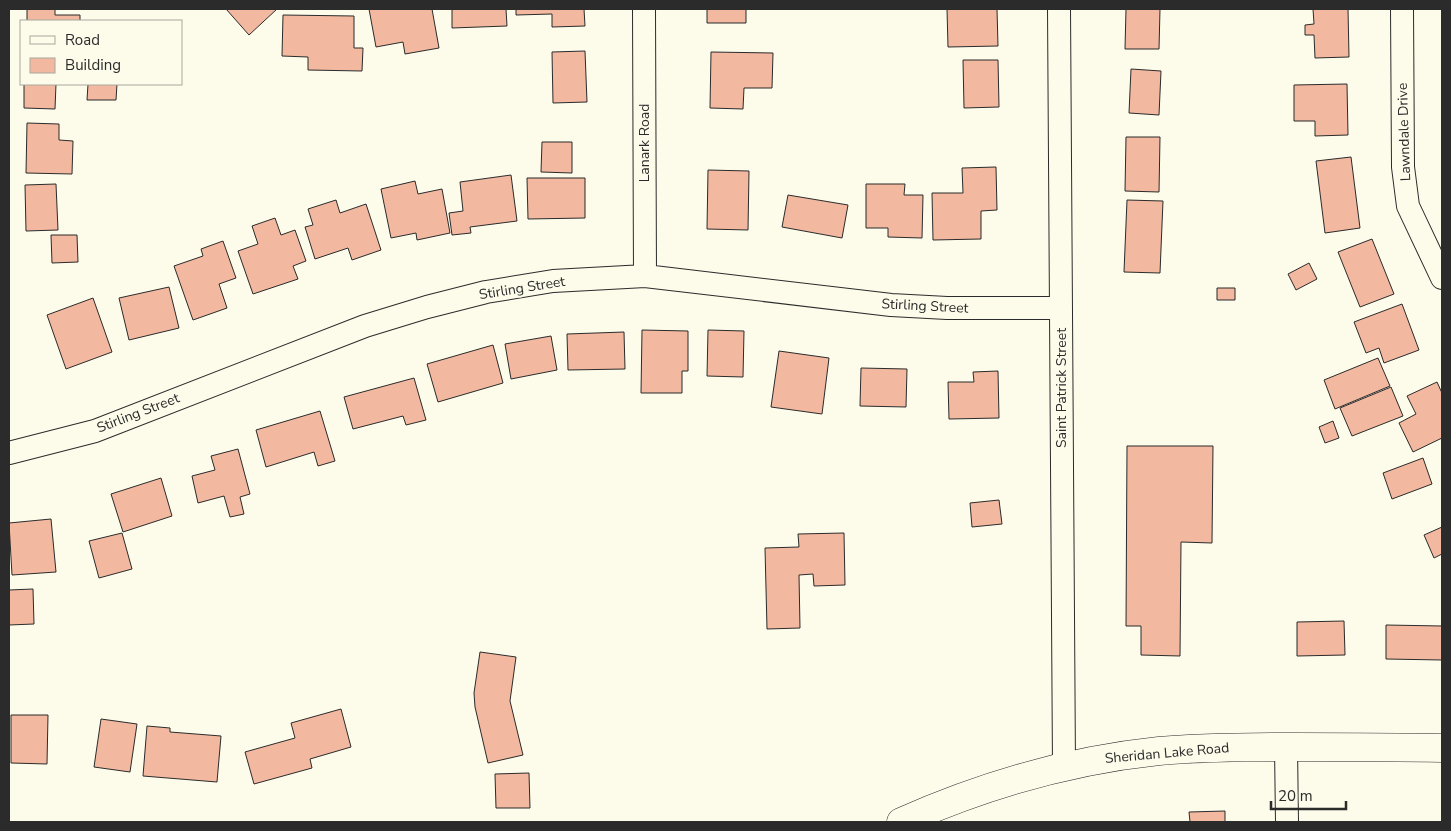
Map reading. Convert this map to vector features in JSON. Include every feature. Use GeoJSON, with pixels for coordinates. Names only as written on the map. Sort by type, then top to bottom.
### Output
{"type":"FeatureCollection","features":[{"type":"Feature","properties":{"kind":"main road","name":"Sheridan Lake Road"},"geometry":{"type":"LineString","coordinates":[[901,822],[943,804],[978,792],[1064,768],[1108,758],[1159,751],[1240,747],[1442,748]]}},
{"type":"Feature","properties":{"kind":"street","name":"Lanark Road"},"geometry":{"type":"LineString","coordinates":[[644,9],[645,276]]}},
{"type":"Feature","properties":{"kind":"street","name":"Saint Patrick Street"},"geometry":{"type":"LineString","coordinates":[[1059,9],[1064,768]]}},
{"type":"Feature","properties":{"kind":"street","name":"Lawndale Drive"},"geometry":{"type":"LineString","coordinates":[[1402,9],[1403,167],[1408,206],[1442,278]]}},
{"type":"Feature","properties":{"kind":"street","name":"Stirling Street"},"geometry":{"type":"LineString","coordinates":[[9,452],[95,431],[365,326],[426,307],[486,292],[553,281],[645,276],[891,305],[947,308],[1060,308]]}},
{"type":"Feature","properties":{"kind":"street"},"geometry":{"type":"LineString","coordinates":[[1286,747],[1287,822]]}},
{"type":"Feature","properties":{"kind":"building"},"geometry":{"type":"Polygon","coordinates":[[[27,9],[55,9],[55,15],[80,15],[80,20],[27,20],[27,9]]]}},
{"type":"Feature","properties":{"kind":"building"},"geometry":{"type":"Polygon","coordinates":[[[226,9],[277,9],[249,35],[226,9]]]}},
{"type":"Feature","properties":{"kind":"building"},"geometry":{"type":"Polygon","coordinates":[[[369,9],[432,9],[439,48],[405,54],[403,42],[376,47],[369,9]]]}},
{"type":"Feature","properties":{"kind":"building"},"geometry":{"type":"Polygon","coordinates":[[[452,9],[506,9],[507,26],[452,28],[452,9]]]}},
{"type":"Feature","properties":{"kind":"building"},"geometry":{"type":"Polygon","coordinates":[[[516,9],[584,9],[585,26],[552,27],[552,14],[516,15],[516,9]]]}},
{"type":"Feature","properties":{"kind":"building"},"geometry":{"type":"Polygon","coordinates":[[[707,9],[746,9],[746,23],[707,23],[707,9]]]}},
{"type":"Feature","properties":{"kind":"building"},"geometry":{"type":"Polygon","coordinates":[[[947,9],[997,9],[998,46],[948,47],[947,9]]]}},
{"type":"Feature","properties":{"kind":"building"},"geometry":{"type":"Polygon","coordinates":[[[1126,9],[1160,9],[1159,49],[1125,49],[1126,9]]]}},
{"type":"Feature","properties":{"kind":"building"},"geometry":{"type":"Polygon","coordinates":[[[1313,9],[1348,9],[1349,57],[1315,58],[1314,35],[1305,35],[1305,25],[1314,24],[1313,9]]]}},
{"type":"Feature","properties":{"kind":"building"},"geometry":{"type":"Polygon","coordinates":[[[283,15],[354,16],[354,48],[363,48],[362,71],[308,70],[308,57],[282,56],[283,15]]]}},
{"type":"Feature","properties":{"kind":"building"},"geometry":{"type":"Polygon","coordinates":[[[585,51],[587,102],[553,103],[552,52],[585,51]]]}},
{"type":"Feature","properties":{"kind":"building"},"geometry":{"type":"Polygon","coordinates":[[[711,52],[773,53],[772,88],[744,88],[743,109],[710,108],[711,52]]]}},
{"type":"Feature","properties":{"kind":"building"},"geometry":{"type":"Polygon","coordinates":[[[963,60],[998,60],[999,107],[964,108],[963,60]]]}},
{"type":"Feature","properties":{"kind":"building"},"geometry":{"type":"Polygon","coordinates":[[[1131,69],[1161,71],[1159,115],[1129,113],[1131,69]]]}},
{"type":"Feature","properties":{"kind":"building"},"geometry":{"type":"Polygon","coordinates":[[[1347,84],[1348,135],[1315,136],[1315,121],[1294,121],[1294,85],[1347,84]]]}},
{"type":"Feature","properties":{"kind":"building"},"geometry":{"type":"Polygon","coordinates":[[[24,85],[56,85],[55,109],[24,108],[24,85]]]}},
{"type":"Feature","properties":{"kind":"building"},"geometry":{"type":"Polygon","coordinates":[[[88,85],[117,85],[116,100],[87,100],[88,85]]]}},
{"type":"Feature","properties":{"kind":"building"},"geometry":{"type":"Polygon","coordinates":[[[27,123],[59,124],[59,140],[73,141],[72,174],[26,173],[27,123]]]}},
{"type":"Feature","properties":{"kind":"building"},"geometry":{"type":"Polygon","coordinates":[[[1126,137],[1160,137],[1159,192],[1125,191],[1126,137]]]}},
{"type":"Feature","properties":{"kind":"building"},"geometry":{"type":"Polygon","coordinates":[[[542,142],[572,142],[572,173],[541,172],[542,142]]]}},
{"type":"Feature","properties":{"kind":"building"},"geometry":{"type":"Polygon","coordinates":[[[1351,157],[1360,228],[1325,233],[1316,161],[1351,157]]]}},
{"type":"Feature","properties":{"kind":"building"},"geometry":{"type":"Polygon","coordinates":[[[996,167],[997,210],[981,211],[981,239],[933,240],[932,193],[963,193],[962,168],[996,167]]]}},
{"type":"Feature","properties":{"kind":"building"},"geometry":{"type":"Polygon","coordinates":[[[708,170],[749,171],[748,230],[707,229],[708,170]]]}},
{"type":"Feature","properties":{"kind":"building"},"geometry":{"type":"Polygon","coordinates":[[[511,175],[517,221],[470,227],[471,233],[452,235],[449,213],[463,211],[460,182],[511,175]]]}},
{"type":"Feature","properties":{"kind":"building"},"geometry":{"type":"Polygon","coordinates":[[[527,178],[585,178],[585,218],[528,219],[527,178]]]}},
{"type":"Feature","properties":{"kind":"building"},"geometry":{"type":"Polygon","coordinates":[[[415,181],[418,194],[442,189],[450,233],[417,240],[416,233],[391,238],[381,189],[415,181]]]}},
{"type":"Feature","properties":{"kind":"building"},"geometry":{"type":"Polygon","coordinates":[[[56,184],[58,230],[26,231],[25,185],[56,184]]]}},
{"type":"Feature","properties":{"kind":"building"},"geometry":{"type":"Polygon","coordinates":[[[866,184],[905,184],[904,195],[923,195],[922,238],[888,237],[888,228],[866,228],[866,184]]]}},
{"type":"Feature","properties":{"kind":"building"},"geometry":{"type":"Polygon","coordinates":[[[788,195],[848,205],[842,238],[782,227],[788,195]]]}},
{"type":"Feature","properties":{"kind":"building"},"geometry":{"type":"Polygon","coordinates":[[[336,200],[340,213],[366,204],[381,250],[352,260],[348,248],[315,259],[305,227],[313,225],[308,209],[336,200]]]}},
{"type":"Feature","properties":{"kind":"building"},"geometry":{"type":"Polygon","coordinates":[[[1127,200],[1163,201],[1160,273],[1124,272],[1127,200]]]}},
{"type":"Feature","properties":{"kind":"building"},"geometry":{"type":"Polygon","coordinates":[[[275,218],[281,235],[295,230],[306,261],[293,266],[298,279],[253,294],[238,251],[258,244],[252,226],[275,218]]]}},
{"type":"Feature","properties":{"kind":"building"},"geometry":{"type":"Polygon","coordinates":[[[51,235],[77,235],[78,262],[52,263],[51,235]]]}},
{"type":"Feature","properties":{"kind":"building"},"geometry":{"type":"Polygon","coordinates":[[[1372,239],[1394,294],[1360,307],[1338,252],[1372,239]]]}},
{"type":"Feature","properties":{"kind":"building"},"geometry":{"type":"Polygon","coordinates":[[[223,241],[236,278],[219,284],[227,308],[193,320],[174,266],[203,256],[201,249],[223,241]]]}},
{"type":"Feature","properties":{"kind":"building"},"geometry":{"type":"Polygon","coordinates":[[[1309,263],[1317,279],[1296,290],[1288,274],[1309,263]]]}},
{"type":"Feature","properties":{"kind":"building"},"geometry":{"type":"Polygon","coordinates":[[[169,287],[179,328],[129,340],[119,298],[169,287]]]}},
{"type":"Feature","properties":{"kind":"building"},"geometry":{"type":"Polygon","coordinates":[[[1217,288],[1235,288],[1235,300],[1217,300],[1217,288]]]}},
{"type":"Feature","properties":{"kind":"building"},"geometry":{"type":"Polygon","coordinates":[[[93,298],[112,352],[66,369],[47,315],[93,298]]]}},
{"type":"Feature","properties":{"kind":"building"},"geometry":{"type":"Polygon","coordinates":[[[1402,304],[1419,350],[1384,363],[1379,348],[1366,353],[1354,322],[1402,304]]]}},
{"type":"Feature","properties":{"kind":"building"},"geometry":{"type":"Polygon","coordinates":[[[642,330],[688,331],[688,371],[682,371],[682,393],[641,393],[642,330]]]}},
{"type":"Feature","properties":{"kind":"building"},"geometry":{"type":"Polygon","coordinates":[[[708,330],[744,331],[743,377],[707,376],[708,330]]]}},
{"type":"Feature","properties":{"kind":"building"},"geometry":{"type":"Polygon","coordinates":[[[624,332],[625,369],[568,370],[567,334],[624,332]]]}},
{"type":"Feature","properties":{"kind":"building"},"geometry":{"type":"Polygon","coordinates":[[[551,336],[557,370],[511,379],[505,344],[551,336]]]}},
{"type":"Feature","properties":{"kind":"building"},"geometry":{"type":"Polygon","coordinates":[[[493,345],[503,383],[438,402],[427,364],[493,345]]]}},
{"type":"Feature","properties":{"kind":"building"},"geometry":{"type":"Polygon","coordinates":[[[779,351],[829,358],[822,414],[771,407],[779,351]]]}},
{"type":"Feature","properties":{"kind":"building"},"geometry":{"type":"Polygon","coordinates":[[[1378,358],[1390,386],[1335,409],[1324,380],[1378,358]]]}},
{"type":"Feature","properties":{"kind":"building"},"geometry":{"type":"Polygon","coordinates":[[[861,368],[907,369],[906,407],[860,406],[861,368]]]}},
{"type":"Feature","properties":{"kind":"building"},"geometry":{"type":"Polygon","coordinates":[[[998,371],[999,418],[949,419],[948,382],[974,382],[973,372],[998,371]]]}},
{"type":"Feature","properties":{"kind":"building"},"geometry":{"type":"Polygon","coordinates":[[[414,378],[426,420],[406,425],[403,416],[353,429],[344,397],[414,378]]]}},
{"type":"Feature","properties":{"kind":"building"},"geometry":{"type":"Polygon","coordinates":[[[1437,382],[1442,393],[1442,438],[1413,452],[1399,423],[1416,414],[1407,396],[1437,382]]]}},
{"type":"Feature","properties":{"kind":"building"},"geometry":{"type":"Polygon","coordinates":[[[1391,387],[1403,416],[1352,436],[1340,408],[1391,387]]]}},
{"type":"Feature","properties":{"kind":"building"},"geometry":{"type":"Polygon","coordinates":[[[320,411],[335,461],[318,466],[314,452],[266,467],[256,430],[320,411]]]}},
{"type":"Feature","properties":{"kind":"building"},"geometry":{"type":"Polygon","coordinates":[[[1333,421],[1339,438],[1325,443],[1319,427],[1333,421]]]}},
{"type":"Feature","properties":{"kind":"building"},"geometry":{"type":"Polygon","coordinates":[[[1127,446],[1213,446],[1212,543],[1181,542],[1180,656],[1141,655],[1141,626],[1126,626],[1127,446]]]}},
{"type":"Feature","properties":{"kind":"building"},"geometry":{"type":"Polygon","coordinates":[[[238,449],[250,494],[240,497],[244,514],[230,517],[224,496],[198,503],[192,476],[215,470],[211,456],[238,449]]]}},
{"type":"Feature","properties":{"kind":"building"},"geometry":{"type":"Polygon","coordinates":[[[1423,458],[1432,484],[1392,499],[1383,473],[1423,458]]]}},
{"type":"Feature","properties":{"kind":"building"},"geometry":{"type":"Polygon","coordinates":[[[161,478],[172,516],[123,532],[111,494],[161,478]]]}},
{"type":"Feature","properties":{"kind":"building"},"geometry":{"type":"Polygon","coordinates":[[[999,500],[1002,524],[972,527],[970,503],[999,500]]]}},
{"type":"Feature","properties":{"kind":"building"},"geometry":{"type":"Polygon","coordinates":[[[51,519],[56,572],[12,575],[9,523],[51,519]]]}},
{"type":"Feature","properties":{"kind":"building"},"geometry":{"type":"Polygon","coordinates":[[[1442,527],[1442,554],[1434,558],[1424,535],[1442,527]]]}},
{"type":"Feature","properties":{"kind":"building"},"geometry":{"type":"Polygon","coordinates":[[[122,533],[132,569],[99,578],[89,541],[122,533]]]}},
{"type":"Feature","properties":{"kind":"building"},"geometry":{"type":"Polygon","coordinates":[[[844,533],[845,585],[814,586],[813,574],[799,575],[800,628],[767,629],[765,548],[799,547],[798,534],[844,533]]]}},
{"type":"Feature","properties":{"kind":"building"},"geometry":{"type":"Polygon","coordinates":[[[33,589],[34,624],[9,625],[9,590],[33,589]]]}},
{"type":"Feature","properties":{"kind":"building"},"geometry":{"type":"Polygon","coordinates":[[[1344,621],[1345,655],[1297,656],[1297,622],[1344,621]]]}},
{"type":"Feature","properties":{"kind":"building"},"geometry":{"type":"Polygon","coordinates":[[[1386,625],[1442,626],[1442,660],[1386,659],[1386,625]]]}},
{"type":"Feature","properties":{"kind":"building"},"geometry":{"type":"Polygon","coordinates":[[[480,652],[516,657],[510,701],[523,755],[488,763],[475,707],[474,693],[480,652]]]}},
{"type":"Feature","properties":{"kind":"building"},"geometry":{"type":"Polygon","coordinates":[[[341,709],[351,747],[310,759],[312,768],[254,784],[245,752],[295,738],[291,723],[341,709]]]}},
{"type":"Feature","properties":{"kind":"building"},"geometry":{"type":"Polygon","coordinates":[[[11,715],[48,715],[47,764],[11,763],[11,715]]]}},
{"type":"Feature","properties":{"kind":"building"},"geometry":{"type":"Polygon","coordinates":[[[101,719],[137,724],[130,772],[94,767],[101,719]]]}},
{"type":"Feature","properties":{"kind":"building"},"geometry":{"type":"Polygon","coordinates":[[[147,726],[170,728],[170,732],[221,736],[217,782],[143,776],[147,726]]]}},
{"type":"Feature","properties":{"kind":"building"},"geometry":{"type":"Polygon","coordinates":[[[529,773],[530,808],[496,808],[495,774],[529,773]]]}},
{"type":"Feature","properties":{"kind":"building"},"geometry":{"type":"Polygon","coordinates":[[[1225,811],[1225,822],[1190,822],[1189,812],[1225,811]]]}}]}
